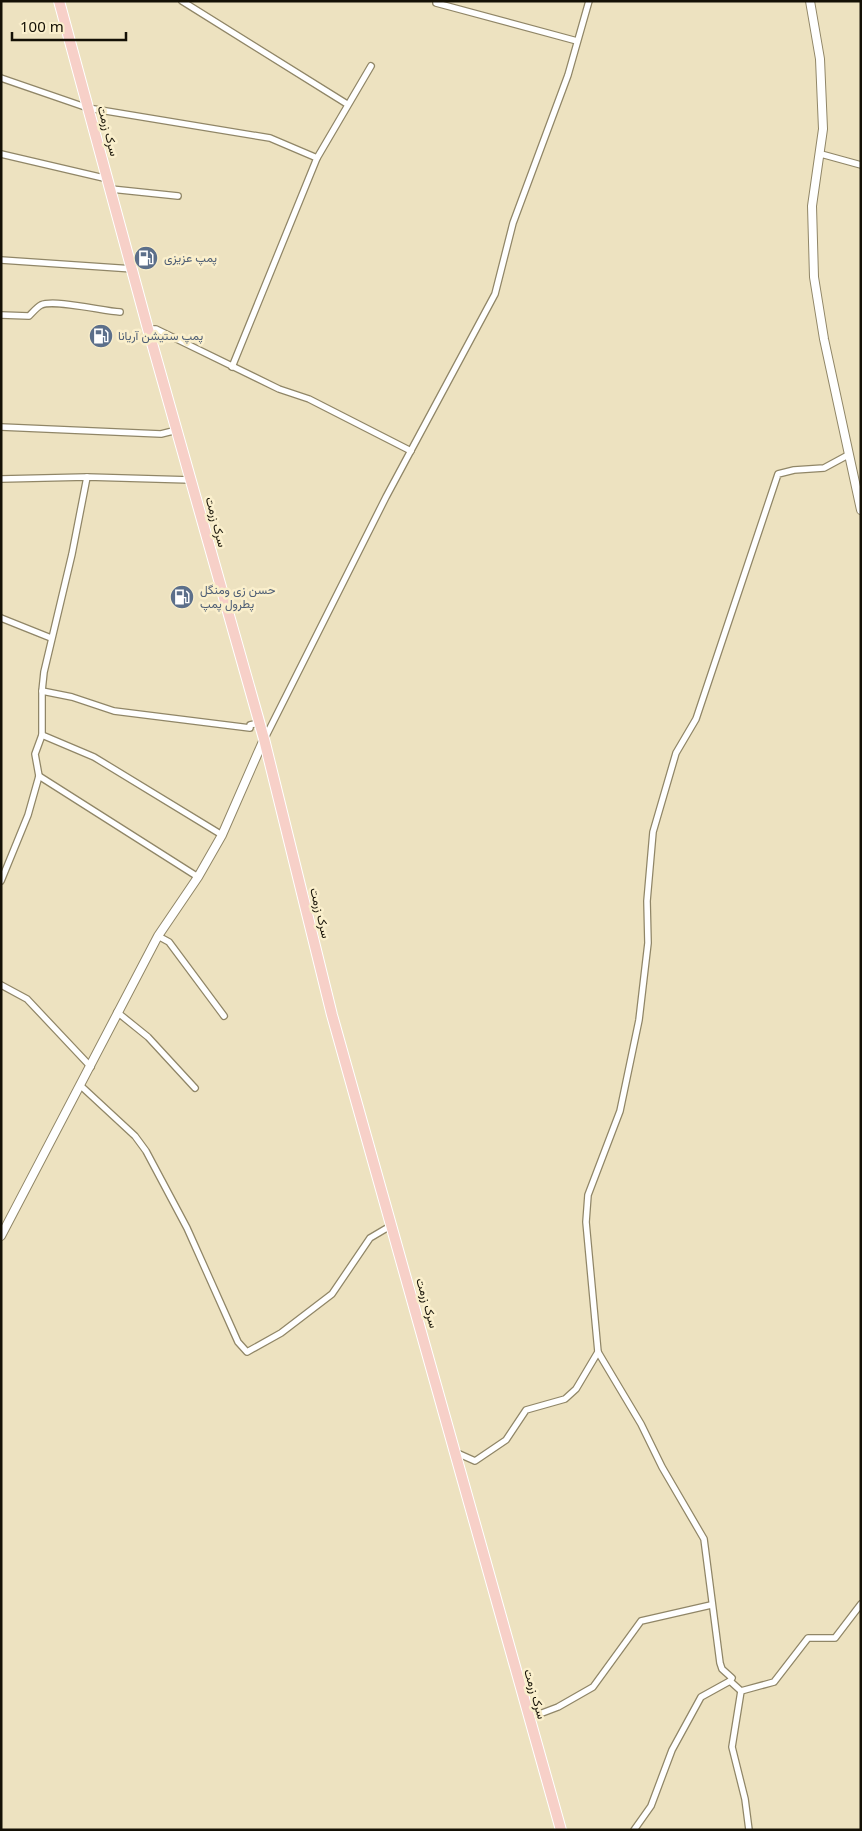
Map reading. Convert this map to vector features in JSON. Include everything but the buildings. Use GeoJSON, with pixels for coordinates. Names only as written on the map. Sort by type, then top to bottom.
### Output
{"type":"FeatureCollection","features":[{"type":"Feature","properties":{"kind":"highway","name":"سرک زرمت"},"geometry":{"type":"LineString","coordinates":[[59,1],[148,329],[264,740],[332,1015],[457,1453],[561,1830]]}},
{"type":"Feature","properties":{"kind":"street"},"geometry":{"type":"LineString","coordinates":[[182,1],[347,104]]}},
{"type":"Feature","properties":{"kind":"street"},"geometry":{"type":"LineString","coordinates":[[436,1],[436,3],[577,41]]}},
{"type":"Feature","properties":{"kind":"street"},"geometry":{"type":"LineString","coordinates":[[1,1236],[158,936],[198,877],[222,835],[264,740],[411,451],[495,294],[513,223],[568,75],[589,1]]}},
{"type":"Feature","properties":{"kind":"street"},"geometry":{"type":"LineString","coordinates":[[810,1],[820,59],[823,129],[821,154],[812,206],[814,277],[848,455],[861,510]]}},
{"type":"Feature","properties":{"kind":"street"},"geometry":{"type":"LineString","coordinates":[[232,366],[317,158],[371,66]]}},
{"type":"Feature","properties":{"kind":"street"},"geometry":{"type":"LineString","coordinates":[[1,78],[88,108],[270,138],[317,158]]}},
{"type":"Feature","properties":{"kind":"street"},"geometry":{"type":"LineString","coordinates":[[1,154],[109,184],[178,196]]}},
{"type":"Feature","properties":{"kind":"street"},"geometry":{"type":"LineString","coordinates":[[821,154],[861,166]]}},
{"type":"Feature","properties":{"kind":"street"},"geometry":{"type":"LineString","coordinates":[[1,260],[133,269]]}},
{"type":"Feature","properties":{"kind":"street"},"geometry":{"type":"LineString","coordinates":[[1,315],[29,316],[41,305],[62,303],[96,311],[120,312]]}},
{"type":"Feature","properties":{"kind":"street"},"geometry":{"type":"LineString","coordinates":[[148,329],[156,329],[279,388],[308,399],[411,451]]}},
{"type":"Feature","properties":{"kind":"street"},"geometry":{"type":"LineString","coordinates":[[1,426],[161,434],[177,430]]}},
{"type":"Feature","properties":{"kind":"street"},"geometry":{"type":"LineString","coordinates":[[730,1681],[732,1678],[722,1669],[720,1664],[704,1539],[662,1467],[621,1388],[598,1352],[586,1222],[588,1195],[620,1111],[639,1020],[648,943],[647,901],[653,832],[676,753],[696,720],[778,474],[794,470],[824,468],[848,455]]}},
{"type":"Feature","properties":{"kind":"street"},"geometry":{"type":"LineString","coordinates":[[1,479],[87,477],[192,480]]}},
{"type":"Feature","properties":{"kind":"street"},"geometry":{"type":"LineString","coordinates":[[1,881],[28,815],[39,776],[35,754],[42,735],[42,691],[51,638],[72,554],[87,477]]}},
{"type":"Feature","properties":{"kind":"street"},"geometry":{"type":"LineString","coordinates":[[1,618],[51,638]]}},
{"type":"Feature","properties":{"kind":"street"},"geometry":{"type":"LineString","coordinates":[[42,691],[72,697],[114,711],[250,728],[250,725],[258,723]]}},
{"type":"Feature","properties":{"kind":"street"},"geometry":{"type":"LineString","coordinates":[[42,735],[94,757],[222,835]]}},
{"type":"Feature","properties":{"kind":"street"},"geometry":{"type":"LineString","coordinates":[[39,776],[198,877]]}},
{"type":"Feature","properties":{"kind":"street"},"geometry":{"type":"LineString","coordinates":[[158,936],[168,942],[224,1016]]}},
{"type":"Feature","properties":{"kind":"street"},"geometry":{"type":"LineString","coordinates":[[1,985],[27,999],[91,1067]]}},
{"type":"Feature","properties":{"kind":"street"},"geometry":{"type":"LineString","coordinates":[[117,1012],[148,1037],[195,1088]]}},
{"type":"Feature","properties":{"kind":"street"},"geometry":{"type":"LineString","coordinates":[[81,1086],[135,1136],[146,1151],[187,1228],[238,1342],[247,1352],[281,1332],[332,1294],[370,1238],[392,1225]]}},
{"type":"Feature","properties":{"kind":"street"},"geometry":{"type":"LineString","coordinates":[[457,1453],[475,1461],[506,1440],[526,1410],[565,1399],[576,1390],[598,1352]]}},
{"type":"Feature","properties":{"kind":"street"},"geometry":{"type":"LineString","coordinates":[[741,1691],[774,1682],[808,1638],[835,1638],[861,1604]]}},
{"type":"Feature","properties":{"kind":"street"},"geometry":{"type":"LineString","coordinates":[[529,1718],[558,1707],[593,1687],[641,1621],[711,1605]]}},
{"type":"Feature","properties":{"kind":"street"},"geometry":{"type":"LineString","coordinates":[[730,1681],[741,1691]]}},
{"type":"Feature","properties":{"kind":"street"},"geometry":{"type":"LineString","coordinates":[[634,1830],[652,1806],[672,1750],[701,1697],[730,1681]]}},
{"type":"Feature","properties":{"kind":"street"},"geometry":{"type":"LineString","coordinates":[[741,1691],[732,1747],[745,1799],[749,1830]]}},
{"type":"Feature","properties":{"kind":"place","name":"پمپ عزیزی"},"geometry":{"type":"Point","coordinates":[146,258]}},
{"type":"Feature","properties":{"kind":"place","name":"پمپ ستیشن آریانا"},"geometry":{"type":"Point","coordinates":[101,336]}},
{"type":"Feature","properties":{"kind":"place","name":"حسن زی ومنگل پطرول پمپ"},"geometry":{"type":"Point","coordinates":[182,597]}}]}
